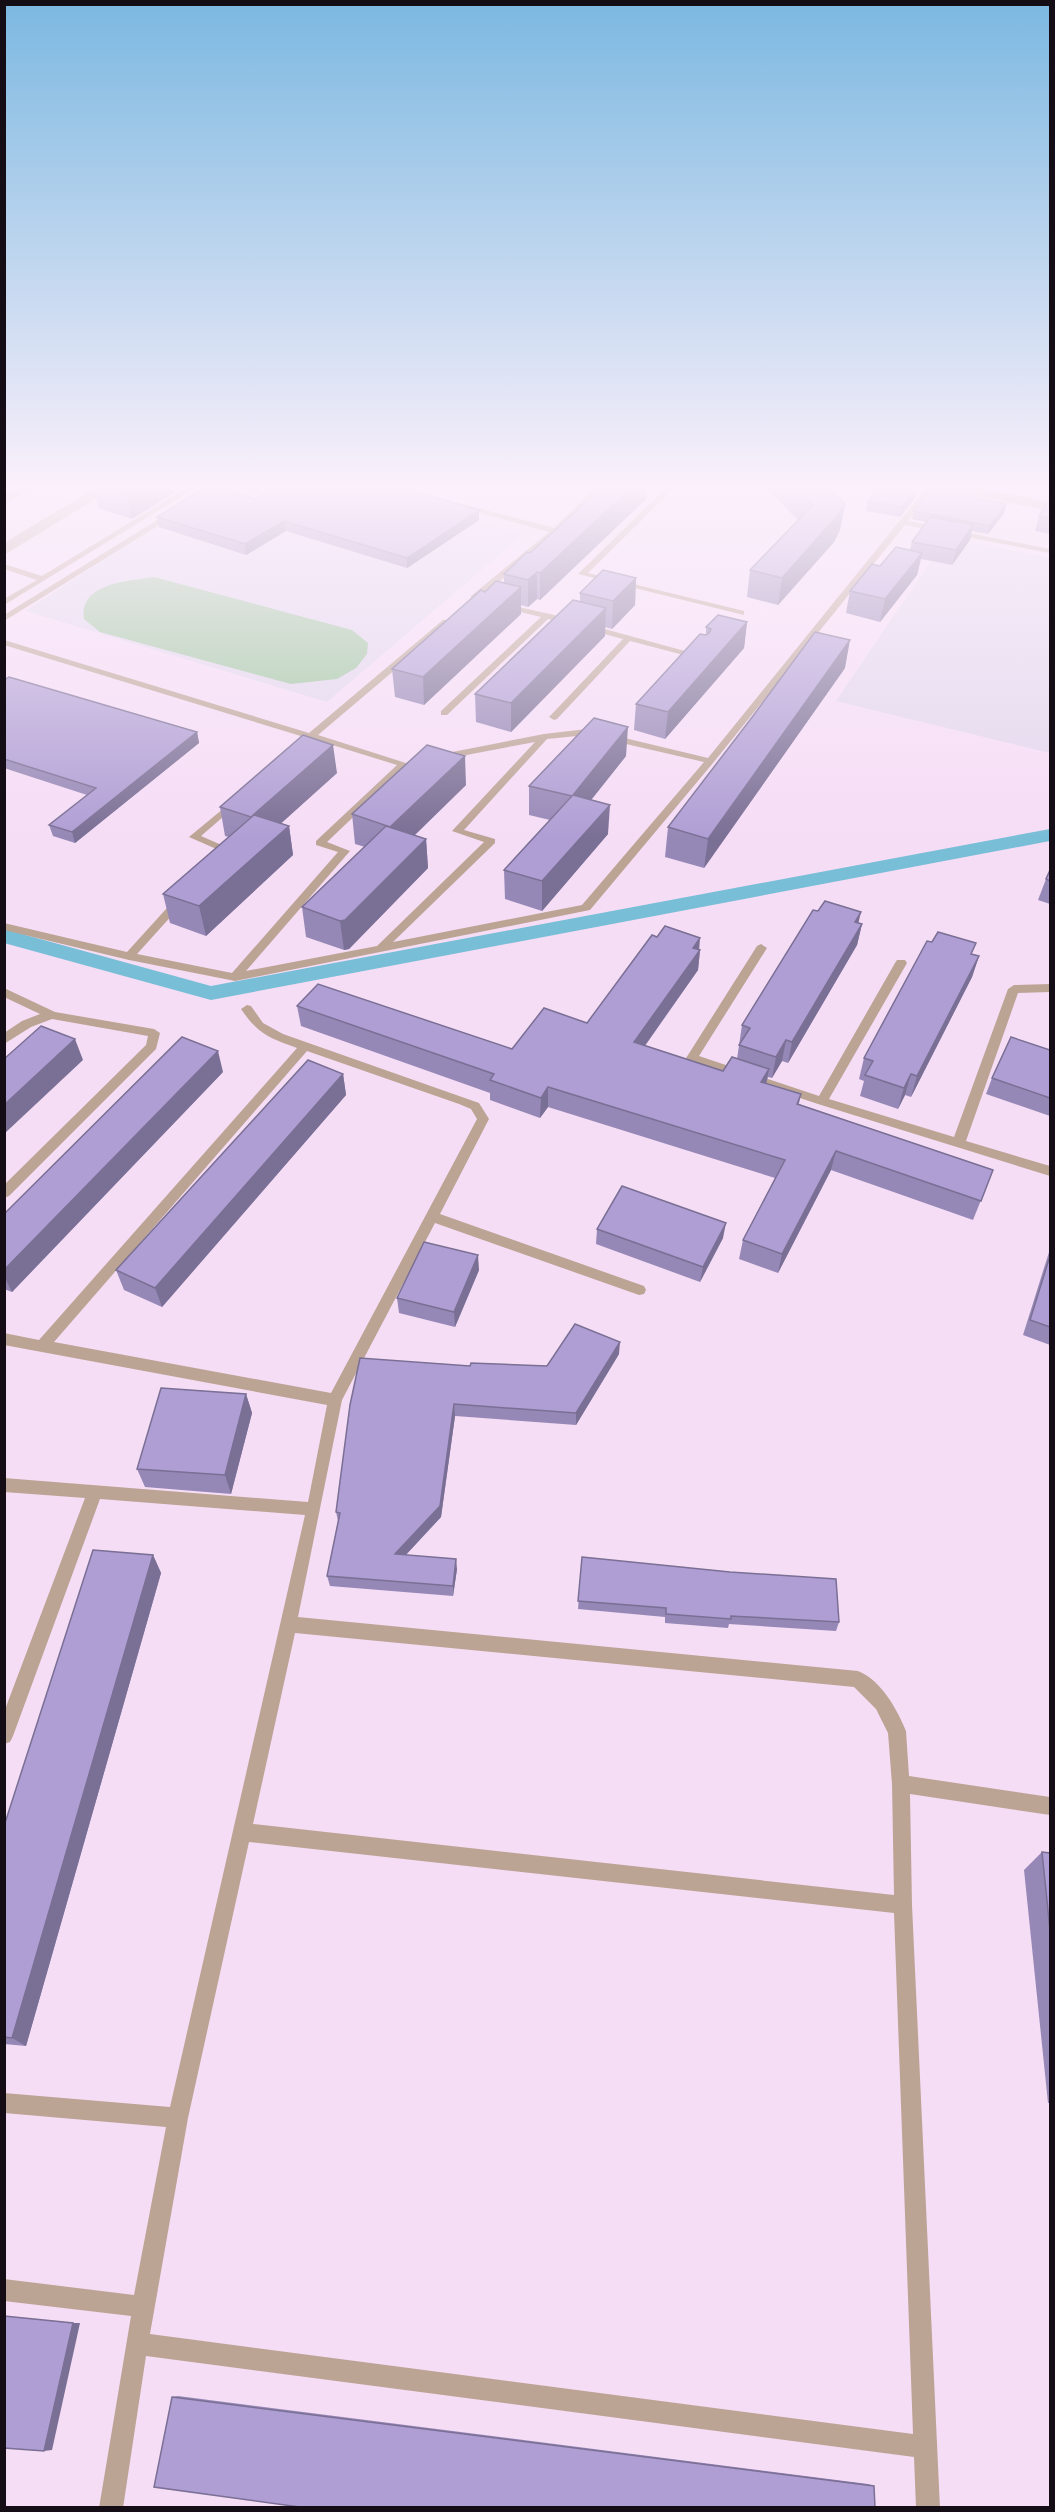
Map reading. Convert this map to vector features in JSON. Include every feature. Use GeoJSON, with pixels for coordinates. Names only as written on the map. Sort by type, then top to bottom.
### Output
{"type":"FeatureCollection","features":[{"type":"Feature","properties":{"kind":"lane"},"geometry":{"type":"LineString","coordinates":[[4,619],[28,604]]}},
{"type":"Feature","properties":{"kind":"lane"},"geometry":{"type":"LineString","coordinates":[[499,604],[702,657]]}},
{"type":"Feature","properties":{"kind":"lane"},"geometry":{"type":"LineString","coordinates":[[705,604],[741,613]]}},
{"type":"Feature","properties":{"kind":"lane"},"geometry":{"type":"LineString","coordinates":[[4,926],[129,956],[235,977],[586,908],[710,762],[837,604]]}},
{"type":"Feature","properties":{"kind":"lane"},"geometry":{"type":"LineString","coordinates":[[293,752],[456,613]]}},
{"type":"Feature","properties":{"kind":"lane"},"geometry":{"type":"LineString","coordinates":[[444,713],[547,616]]}},
{"type":"Feature","properties":{"kind":"lane"},"geometry":{"type":"LineString","coordinates":[[554,717],[628,638]]}},
{"type":"Feature","properties":{"kind":"lane"},"geometry":{"type":"LineString","coordinates":[[4,642],[404,764],[416,762]]}},
{"type":"Feature","properties":{"kind":"lane"},"geometry":{"type":"LineString","coordinates":[[427,760],[544,737],[587,732],[710,762]]}},
{"type":"Feature","properties":{"kind":"lane"},"geometry":{"type":"LineString","coordinates":[[381,948],[491,841],[457,831],[544,737]]}},
{"type":"Feature","properties":{"kind":"lane"},"geometry":{"type":"LineString","coordinates":[[235,977],[345,851],[320,843],[404,764]]}},
{"type":"Feature","properties":{"kind":"lane"},"geometry":{"type":"LineString","coordinates":[[212,866],[228,850],[194,837],[239,798]]}},
{"type":"Feature","properties":{"kind":"lane"},"geometry":{"type":"LineString","coordinates":[[129,956],[190,890]]}},
{"type":"Feature","properties":{"kind":"lane"},"geometry":{"type":"LineString","coordinates":[[761,948],[692,1058],[822,1101],[1050,1171]]}},
{"type":"Feature","properties":{"kind":"lane"},"geometry":{"type":"LineString","coordinates":[[822,1101],[901,963]]}},
{"type":"Feature","properties":{"kind":"lane"},"geometry":{"type":"LineString","coordinates":[[959,1142],[1014,989],[1050,988]]}},
{"type":"Feature","properties":{"kind":"lane"},"geometry":{"type":"LineString","coordinates":[[4,992],[52,1015],[154,1033],[152,1047],[4,1193]]}},
{"type":"Feature","properties":{"kind":"lane"},"geometry":{"type":"LineString","coordinates":[[111,2508],[139,2344],[143,2307],[178,2118],[314,1509],[335,1400],[483,1119],[475,1106],[279,1037],[259,1026],[247,1009]]}},
{"type":"Feature","properties":{"kind":"lane"},"geometry":{"type":"LineString","coordinates":[[4,1040],[17,1029],[38,1017],[52,1015]]}},
{"type":"Feature","properties":{"kind":"lane"},"geometry":{"type":"LineString","coordinates":[[42,1346],[305,1046]]}},
{"type":"Feature","properties":{"kind":"lane"},"geometry":{"type":"LineString","coordinates":[[431,1216],[639,1290]]}},
{"type":"Feature","properties":{"kind":"lane"},"geometry":{"type":"LineString","coordinates":[[4,1340],[335,1400]]}},
{"type":"Feature","properties":{"kind":"lane"},"geometry":{"type":"LineString","coordinates":[[4,1485],[314,1509]]}},
{"type":"Feature","properties":{"kind":"lane"},"geometry":{"type":"LineString","coordinates":[[4,1736],[95,1492]]}},
{"type":"Feature","properties":{"kind":"lane"},"geometry":{"type":"LineString","coordinates":[[287,1624],[858,1679],[882,1702],[897,1731],[901,1784],[903,1905],[928,2508]]}},
{"type":"Feature","properties":{"kind":"lane"},"geometry":{"type":"LineString","coordinates":[[901,1784],[1050,1806]]}},
{"type":"Feature","properties":{"kind":"lane"},"geometry":{"type":"LineString","coordinates":[[242,1832],[903,1905]]}},
{"type":"Feature","properties":{"kind":"lane"},"geometry":{"type":"LineString","coordinates":[[4,2103],[178,2118]]}},
{"type":"Feature","properties":{"kind":"lane"},"geometry":{"type":"LineString","coordinates":[[4,2290],[143,2307]]}},
{"type":"Feature","properties":{"kind":"lane"},"geometry":{"type":"LineString","coordinates":[[139,2344],[926,2447]]}},
{"type":"Feature","properties":{"kind":"shaded area"},"geometry":{"type":"Polygon","coordinates":[[[36,604],[441,604],[327,702],[26,611],[36,604]]]}},
{"type":"Feature","properties":{"kind":"shaded area"},"geometry":{"type":"Polygon","coordinates":[[[902,604],[1050,604],[1050,753],[836,701],[902,604]]]}},
{"type":"Feature","properties":{"kind":"green space"},"geometry":{"type":"Polygon","coordinates":[[[86,604],[256,604],[352,630],[368,643],[367,654],[356,668],[337,679],[291,684],[100,632],[84,619],[86,604]]]}},
{"type":"Feature","properties":{"kind":"building"},"geometry":{"type":"Polygon","coordinates":[[[465,604],[502,604],[423,677],[392,669],[465,604]]]}},
{"type":"Feature","properties":{"kind":"building"},"geometry":{"type":"Polygon","coordinates":[[[569,604],[590,604],[606,608],[511,703],[475,694],[569,604]]]}},
{"type":"Feature","properties":{"kind":"building"},"geometry":{"type":"Polygon","coordinates":[[[718,615],[747,622],[668,712],[636,704],[700,634],[706,635],[710,632],[711,629],[706,627],[718,615]]]}},
{"type":"Feature","properties":{"kind":"building"},"geometry":{"type":"Polygon","coordinates":[[[815,632],[850,640],[708,839],[668,827],[753,716],[815,632]]]}},
{"type":"Feature","properties":{"kind":"building"},"geometry":{"type":"Polygon","coordinates":[[[9,677],[197,732],[72,832],[49,825],[96,788],[4,759],[4,680],[9,677]]]}},
{"type":"Feature","properties":{"kind":"building"},"geometry":{"type":"Polygon","coordinates":[[[594,718],[628,727],[573,795],[610,805],[542,881],[504,870],[572,796],[529,786],[594,718]]]}},
{"type":"Feature","properties":{"kind":"building"},"geometry":{"type":"Polygon","coordinates":[[[303,735],[333,745],[251,817],[220,807],[303,735]]]}},
{"type":"Feature","properties":{"kind":"building"},"geometry":{"type":"Polygon","coordinates":[[[427,745],[465,756],[390,827],[352,814],[427,745]]]}},
{"type":"Feature","properties":{"kind":"building"},"geometry":{"type":"Polygon","coordinates":[[[254,815],[289,826],[199,906],[163,894],[254,815]]]}},
{"type":"Feature","properties":{"kind":"building"},"geometry":{"type":"Polygon","coordinates":[[[386,826],[426,839],[345,920],[340,921],[302,907],[386,826]]]}},
{"type":"Feature","properties":{"kind":"building"},"geometry":{"type":"Polygon","coordinates":[[[825,901],[861,912],[855,922],[862,924],[792,1042],[786,1040],[776,1057],[739,1045],[750,1028],[742,1025],[813,910],[818,911],[825,901]]]}},
{"type":"Feature","properties":{"kind":"building"},"geometry":{"type":"Polygon","coordinates":[[[665,926],[700,938],[693,948],[700,950],[634,1042],[723,1071],[732,1057],[769,1069],[761,1082],[801,1094],[797,1104],[993,1170],[981,1201],[836,1151],[782,1254],[743,1240],[785,1160],[548,1087],[541,1098],[490,1080],[494,1074],[297,1006],[318,984],[512,1049],[544,1008],[587,1023],[652,935],[657,937],[665,926]]]}},
{"type":"Feature","properties":{"kind":"building"},"geometry":{"type":"Polygon","coordinates":[[[938,932],[976,943],[971,954],[979,956],[917,1076],[911,1074],[904,1088],[865,1075],[873,1061],[864,1058],[927,941],[932,942],[938,932]]]}},
{"type":"Feature","properties":{"kind":"building"},"geometry":{"type":"Polygon","coordinates":[[[41,1026],[75,1039],[4,1105],[4,1059],[41,1026]]]}},
{"type":"Feature","properties":{"kind":"building"},"geometry":{"type":"Polygon","coordinates":[[[182,1037],[218,1051],[4,1270],[4,1214],[182,1037]]]}},
{"type":"Feature","properties":{"kind":"building"},"geometry":{"type":"Polygon","coordinates":[[[1011,1037],[1050,1050],[1050,1098],[992,1078],[1011,1037]]]}},
{"type":"Feature","properties":{"kind":"building"},"geometry":{"type":"Polygon","coordinates":[[[308,1060],[343,1074],[155,1288],[116,1270],[308,1060]]]}},
{"type":"Feature","properties":{"kind":"building"},"geometry":{"type":"Polygon","coordinates":[[[622,1186],[726,1223],[703,1267],[597,1229],[622,1186]]]}},
{"type":"Feature","properties":{"kind":"building"},"geometry":{"type":"Polygon","coordinates":[[[424,1242],[478,1255],[454,1312],[397,1298],[424,1242]]]}},
{"type":"Feature","properties":{"kind":"building"},"geometry":{"type":"Polygon","coordinates":[[[1050,1256],[1050,1327],[1030,1320],[1050,1256]]]}},
{"type":"Feature","properties":{"kind":"building"},"geometry":{"type":"Polygon","coordinates":[[[575,1324],[620,1342],[576,1413],[454,1404],[440,1506],[395,1554],[456,1559],[453,1586],[327,1576],[340,1513],[336,1512],[350,1405],[360,1358],[470,1366],[471,1363],[547,1366],[575,1324]]]}},
{"type":"Feature","properties":{"kind":"building"},"geometry":{"type":"Polygon","coordinates":[[[161,1388],[246,1394],[225,1475],[137,1469],[161,1388]]]}},
{"type":"Feature","properties":{"kind":"building"},"geometry":{"type":"Polygon","coordinates":[[[93,1550],[153,1555],[12,2038],[4,2037],[4,1826],[93,1550]]]}},
{"type":"Feature","properties":{"kind":"building"},"geometry":{"type":"Polygon","coordinates":[[[582,1557],[730,1572],[836,1579],[839,1622],[731,1616],[731,1619],[666,1614],[666,1608],[578,1601],[582,1557]]]}},
{"type":"Feature","properties":{"kind":"building"},"geometry":{"type":"Polygon","coordinates":[[[1042,1852],[1050,1853],[1050,1930],[1042,1852]]]}},
{"type":"Feature","properties":{"kind":"building"},"geometry":{"type":"Polygon","coordinates":[[[4,2316],[73,2323],[44,2451],[4,2448],[4,2316]]]}},
{"type":"Feature","properties":{"kind":"building"},"geometry":{"type":"Polygon","coordinates":[[[172,2397],[874,2486],[875,2508],[307,2508],[154,2487],[172,2397]]]}},
{"type":"Feature","properties":{"kind":"waterway"},"geometry":{"type":"LineString","coordinates":[[4,936],[211,993],[1050,835]]}}]}
